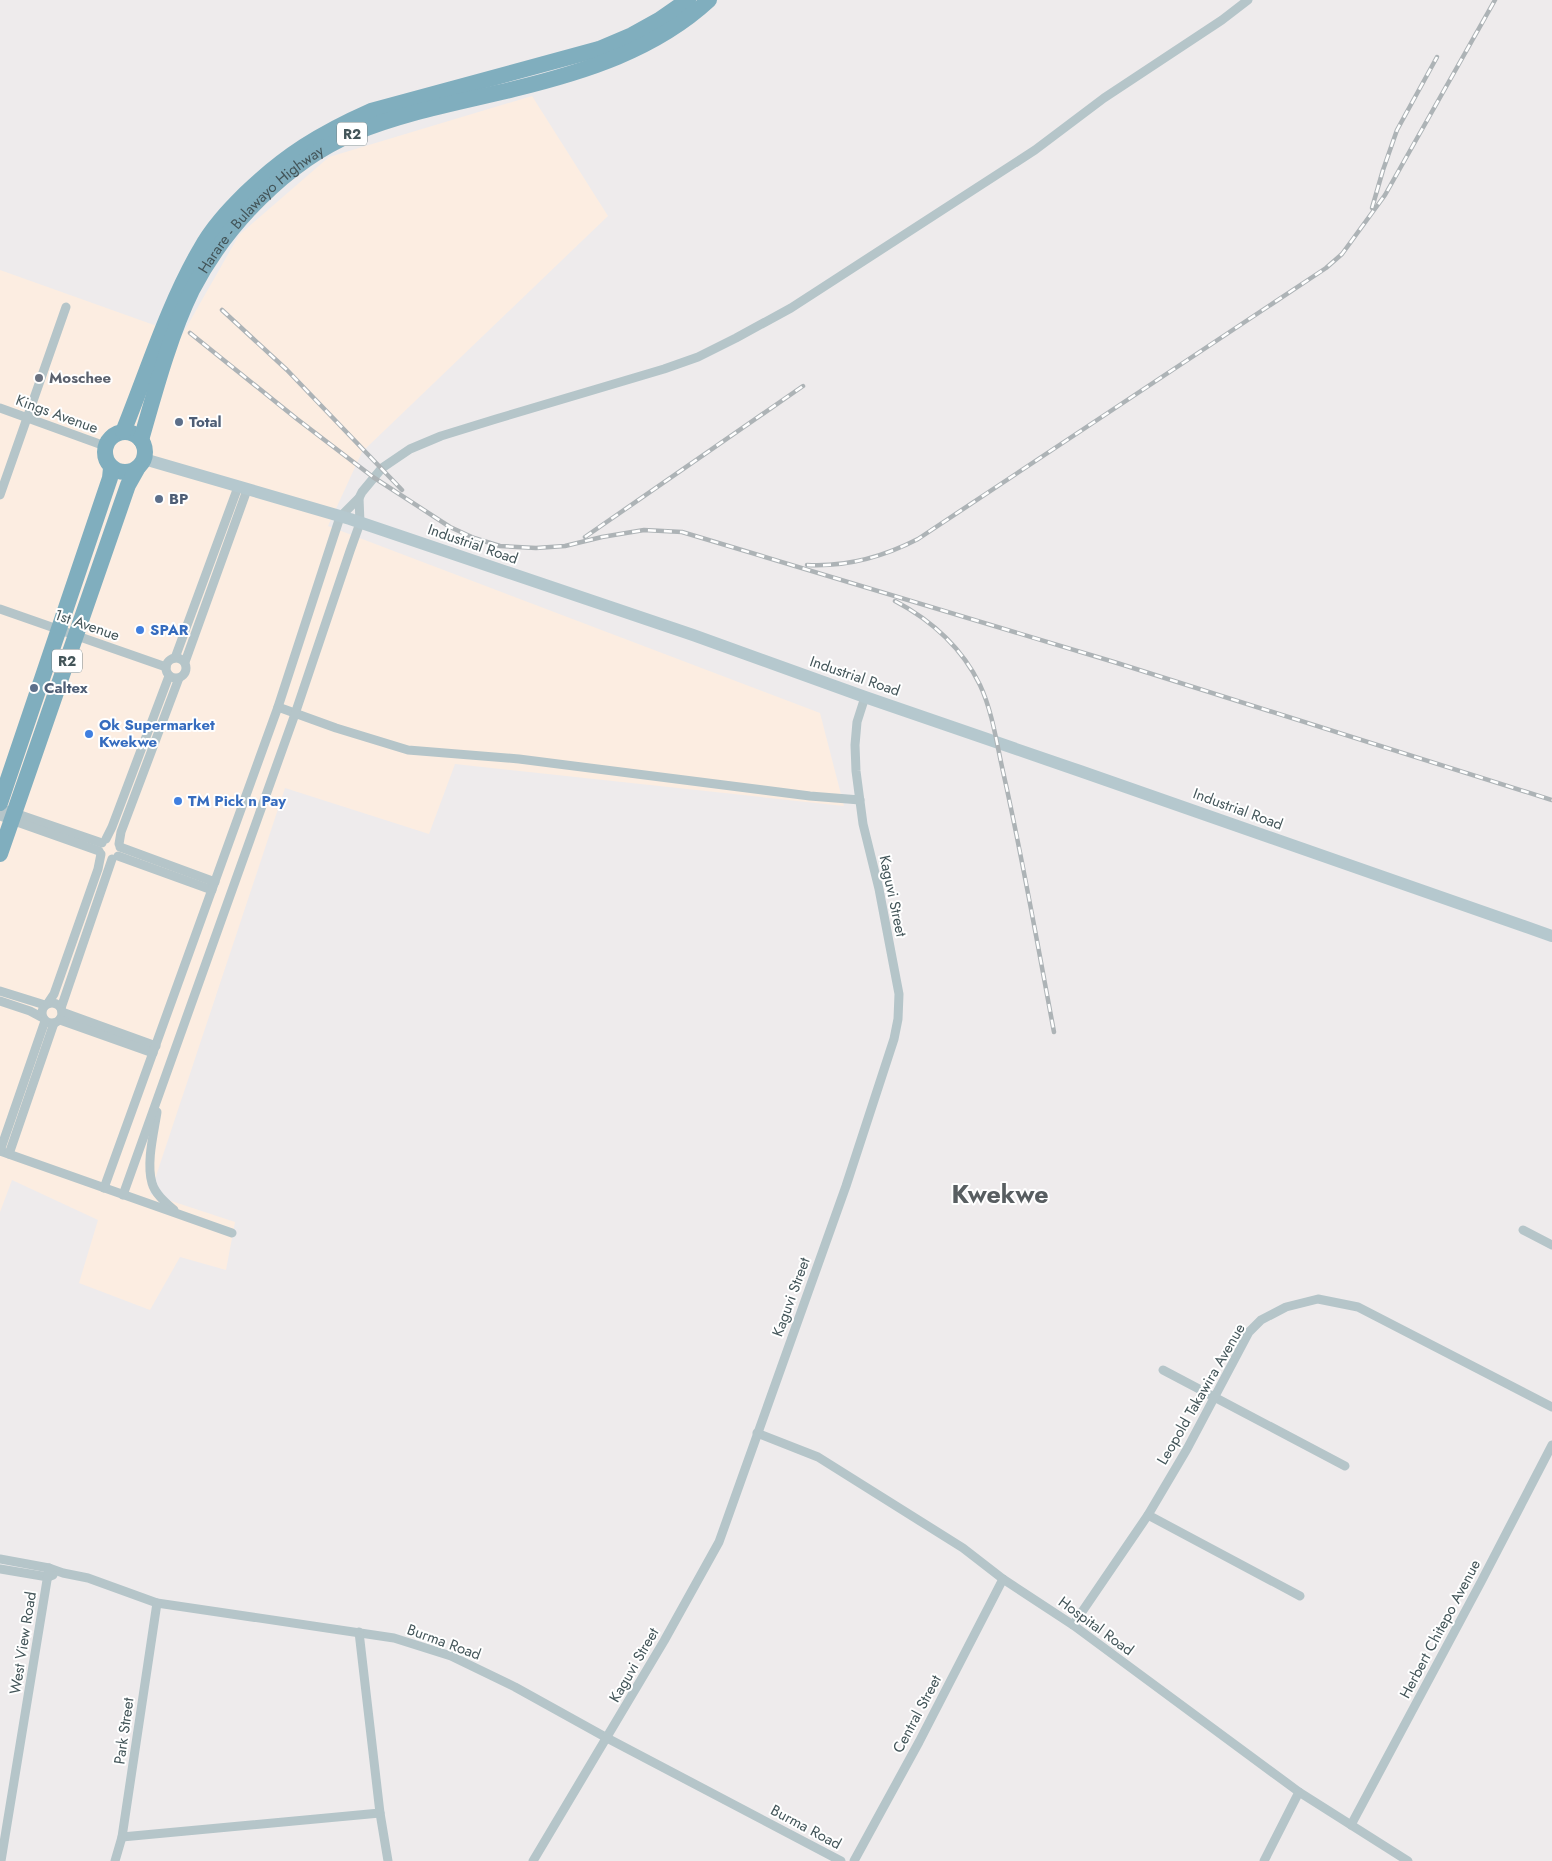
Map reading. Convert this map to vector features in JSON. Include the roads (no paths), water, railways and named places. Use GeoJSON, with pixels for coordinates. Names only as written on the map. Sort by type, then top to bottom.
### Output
{"type":"FeatureCollection","features":[{"type":"Feature","properties":{"kind":"highway","name":"Harare - Bulawayo Highway"},"geometry":{"type":"LineString","coordinates":[[140,464],[145,452],[141,440],[150,383],[183,281],[201,248],[222,217],[264,176],[298,149],[338,126],[372,111],[599,49],[632,35],[659,20],[688,0]]}},
{"type":"Feature","properties":{"kind":"highway","name":"Harare - Bulawayo Highway"},"geometry":{"type":"LineString","coordinates":[[105,446],[111,437],[123,432],[150,383],[192,290],[206,266],[224,239],[280,178],[317,153],[353,134],[394,119],[552,80],[590,69],[627,54],[683,20],[709,0]]}},
{"type":"Feature","properties":{"kind":"highway"},"geometry":{"type":"LineString","coordinates":[[123,432],[130,432],[141,440]]}},
{"type":"Feature","properties":{"kind":"highway","name":"R2"},"geometry":{"type":"LineString","coordinates":[[0,803],[110,478],[111,468],[104,456],[105,446]]}},
{"type":"Feature","properties":{"kind":"highway"},"geometry":{"type":"LineString","coordinates":[[111,468],[124,473],[140,464]]}},
{"type":"Feature","properties":{"kind":"highway","name":"R2"},"geometry":{"type":"LineString","coordinates":[[0,854],[6,814],[76,636],[128,484],[140,464]]}},
{"type":"Feature","properties":{"kind":"highway"},"geometry":{"type":"LineString","coordinates":[[94,529],[110,535]]}},
{"type":"Feature","properties":{"kind":"street"},"geometry":{"type":"LineString","coordinates":[[104,1188],[278,707],[340,517],[359,498],[382,468],[418,446],[441,436],[664,369],[698,356],[760,326],[791,308],[1035,150],[1104,98],[1222,20],[1248,0]]}},
{"type":"Feature","properties":{"kind":"street"},"geometry":{"type":"LineString","coordinates":[[0,496],[66,306]]}},
{"type":"Feature","properties":{"kind":"street","name":"Kings Avenue"},"geometry":{"type":"LineString","coordinates":[[0,408],[105,446]]}},
{"type":"Feature","properties":{"kind":"street","name":"Industrial Road"},"geometry":{"type":"LineString","coordinates":[[140,464],[243,489],[360,523],[693,635],[864,697],[1552,936]]}},
{"type":"Feature","properties":{"kind":"street"},"geometry":{"type":"LineString","coordinates":[[3,1152],[44,1020],[41,1011],[54,994],[98,869],[102,847],[112,827],[169,676],[166,667],[169,661],[175,658],[243,489]]}},
{"type":"Feature","properties":{"kind":"street"},"geometry":{"type":"LineString","coordinates":[[3,1152],[59,1016],[117,852],[120,832],[179,678],[186,672],[185,662],[243,489]]}},
{"type":"Feature","properties":{"kind":"street"},"geometry":{"type":"LineString","coordinates":[[123,1194],[360,523],[359,498]]}},
{"type":"Feature","properties":{"kind":"street","name":"1st Avenue"},"geometry":{"type":"LineString","coordinates":[[0,608],[166,667]]}},
{"type":"Feature","properties":{"kind":"street"},"geometry":{"type":"LineString","coordinates":[[175,658],[185,662]]}},
{"type":"Feature","properties":{"kind":"street"},"geometry":{"type":"LineString","coordinates":[[169,676],[179,678]]}},
{"type":"Feature","properties":{"kind":"street","name":"Kaguvi Street"},"geometry":{"type":"LineString","coordinates":[[533,1861],[674,1625],[719,1542],[731,1513],[757,1433],[849,1177],[892,1047],[898,1019],[899,994],[879,889],[863,824],[856,771],[855,745],[857,722],[864,697]]}},
{"type":"Feature","properties":{"kind":"street"},"geometry":{"type":"LineString","coordinates":[[278,707],[294,714],[408,750],[519,759],[697,780],[802,795],[860,800]]}},
{"type":"Feature","properties":{"kind":"street"},"geometry":{"type":"LineString","coordinates":[[6,814],[102,847]]}},
{"type":"Feature","properties":{"kind":"street"},"geometry":{"type":"LineString","coordinates":[[239,815],[256,821]]}},
{"type":"Feature","properties":{"kind":"street"},"geometry":{"type":"LineString","coordinates":[[102,847],[113,840],[117,852]]}},
{"type":"Feature","properties":{"kind":"street"},"geometry":{"type":"LineString","coordinates":[[102,847],[106,859],[117,852]]}},
{"type":"Feature","properties":{"kind":"street"},"geometry":{"type":"LineString","coordinates":[[117,852],[213,886]]}},
{"type":"Feature","properties":{"kind":"street"},"geometry":{"type":"LineString","coordinates":[[0,990],[47,1004],[55,1003],[59,1016]]}},
{"type":"Feature","properties":{"kind":"street"},"geometry":{"type":"LineString","coordinates":[[0,1001],[30,1011],[44,1020],[59,1016],[154,1049]]}},
{"type":"Feature","properties":{"kind":"street"},"geometry":{"type":"LineString","coordinates":[[160,1092],[152,1146],[152,1184],[167,1204],[180,1215]]}},
{"type":"Feature","properties":{"kind":"street"},"geometry":{"type":"LineString","coordinates":[[3,1152],[232,1233]]}},
{"type":"Feature","properties":{"kind":"street"},"geometry":{"type":"LineString","coordinates":[[1523,1230],[1552,1245]]}},
{"type":"Feature","properties":{"kind":"street","name":"Leopold Takawira Avenue"},"geometry":{"type":"LineString","coordinates":[[1073,1625],[1148,1516],[1187,1449],[1249,1332],[1261,1320],[1286,1308],[1318,1299],[1358,1307],[1552,1406]]}},
{"type":"Feature","properties":{"kind":"street"},"geometry":{"type":"LineString","coordinates":[[1163,1370],[1345,1466]]}},
{"type":"Feature","properties":{"kind":"street","name":"Hospital Road"},"geometry":{"type":"LineString","coordinates":[[757,1433],[818,1457],[963,1548],[1003,1578],[1073,1625],[1300,1792],[1408,1861]]}},
{"type":"Feature","properties":{"kind":"street","name":"Herbert Chitepo Avenue"},"geometry":{"type":"LineString","coordinates":[[1350,1825],[1481,1582],[1552,1444]]}},
{"type":"Feature","properties":{"kind":"street"},"geometry":{"type":"LineString","coordinates":[[1148,1516],[1300,1596]]}},
{"type":"Feature","properties":{"kind":"street"},"geometry":{"type":"LineString","coordinates":[[0,1558],[49,1572]]}},
{"type":"Feature","properties":{"kind":"street"},"geometry":{"type":"LineString","coordinates":[[0,1569],[49,1572]]}},
{"type":"Feature","properties":{"kind":"street","name":"Burma Road"},"geometry":{"type":"LineString","coordinates":[[49,1572],[88,1578],[157,1603],[394,1638],[451,1656],[515,1687],[607,1738],[842,1861]]}},
{"type":"Feature","properties":{"kind":"street","name":"West View Road"},"geometry":{"type":"LineString","coordinates":[[1,1861],[49,1572]]}},
{"type":"Feature","properties":{"kind":"street","name":"Central Street"},"geometry":{"type":"LineString","coordinates":[[854,1861],[919,1742],[1003,1578]]}},
{"type":"Feature","properties":{"kind":"street","name":"Park Street"},"geometry":{"type":"LineString","coordinates":[[115,1861],[122,1837],[157,1603]]}},
{"type":"Feature","properties":{"kind":"street"},"geometry":{"type":"LineString","coordinates":[[359,1632],[380,1813],[388,1861]]}},
{"type":"Feature","properties":{"kind":"street"},"geometry":{"type":"LineString","coordinates":[[1264,1861],[1300,1792]]}},
{"type":"Feature","properties":{"kind":"street"},"geometry":{"type":"LineString","coordinates":[[122,1837],[380,1813]]}},
{"type":"Feature","properties":{"kind":"railway"},"geometry":{"type":"LineString","coordinates":[[807,565],[836,564],[864,560],[918,539],[1326,268],[1342,254],[1385,195],[1495,0]]}},
{"type":"Feature","properties":{"kind":"railway"},"geometry":{"type":"LineString","coordinates":[[1372,208],[1397,130],[1437,57]]}},
{"type":"Feature","properties":{"kind":"railway"},"geometry":{"type":"LineString","coordinates":[[222,310],[287,370],[402,490]]}},
{"type":"Feature","properties":{"kind":"railway"},"geometry":{"type":"LineString","coordinates":[[190,333],[373,477],[450,527],[474,538],[500,546],[536,548],[565,546],[644,530],[682,532],[1114,662],[1552,800]]}},
{"type":"Feature","properties":{"kind":"railway"},"geometry":{"type":"LineString","coordinates":[[585,537],[803,386]]}},
{"type":"Feature","properties":{"kind":"railway"},"geometry":{"type":"LineString","coordinates":[[895,601],[921,617],[944,636],[964,659],[980,685],[994,730],[1018,840],[1054,1032]]}},
{"type":"Feature","properties":{"kind":"place","name":"Moschee"},"geometry":{"type":"Point","coordinates":[39,378]}},
{"type":"Feature","properties":{"kind":"place","name":"Total"},"geometry":{"type":"Point","coordinates":[179,422]}},
{"type":"Feature","properties":{"kind":"place","name":"BP"},"geometry":{"type":"Point","coordinates":[159,499]}},
{"type":"Feature","properties":{"kind":"place","name":"SPAR"},"geometry":{"type":"Point","coordinates":[140,630]}},
{"type":"Feature","properties":{"kind":"place","name":"Caltex"},"geometry":{"type":"Point","coordinates":[34,688]}},
{"type":"Feature","properties":{"kind":"place","name":"Ok Supermarket Kwekwe"},"geometry":{"type":"Point","coordinates":[89,734]}},
{"type":"Feature","properties":{"kind":"place","name":"TM Pick n Pay"},"geometry":{"type":"Point","coordinates":[178,801]}},
{"type":"Feature","properties":{"kind":"district","name":"Kwekwe"},"geometry":{"type":"Point","coordinates":[1000,1194]}}]}
